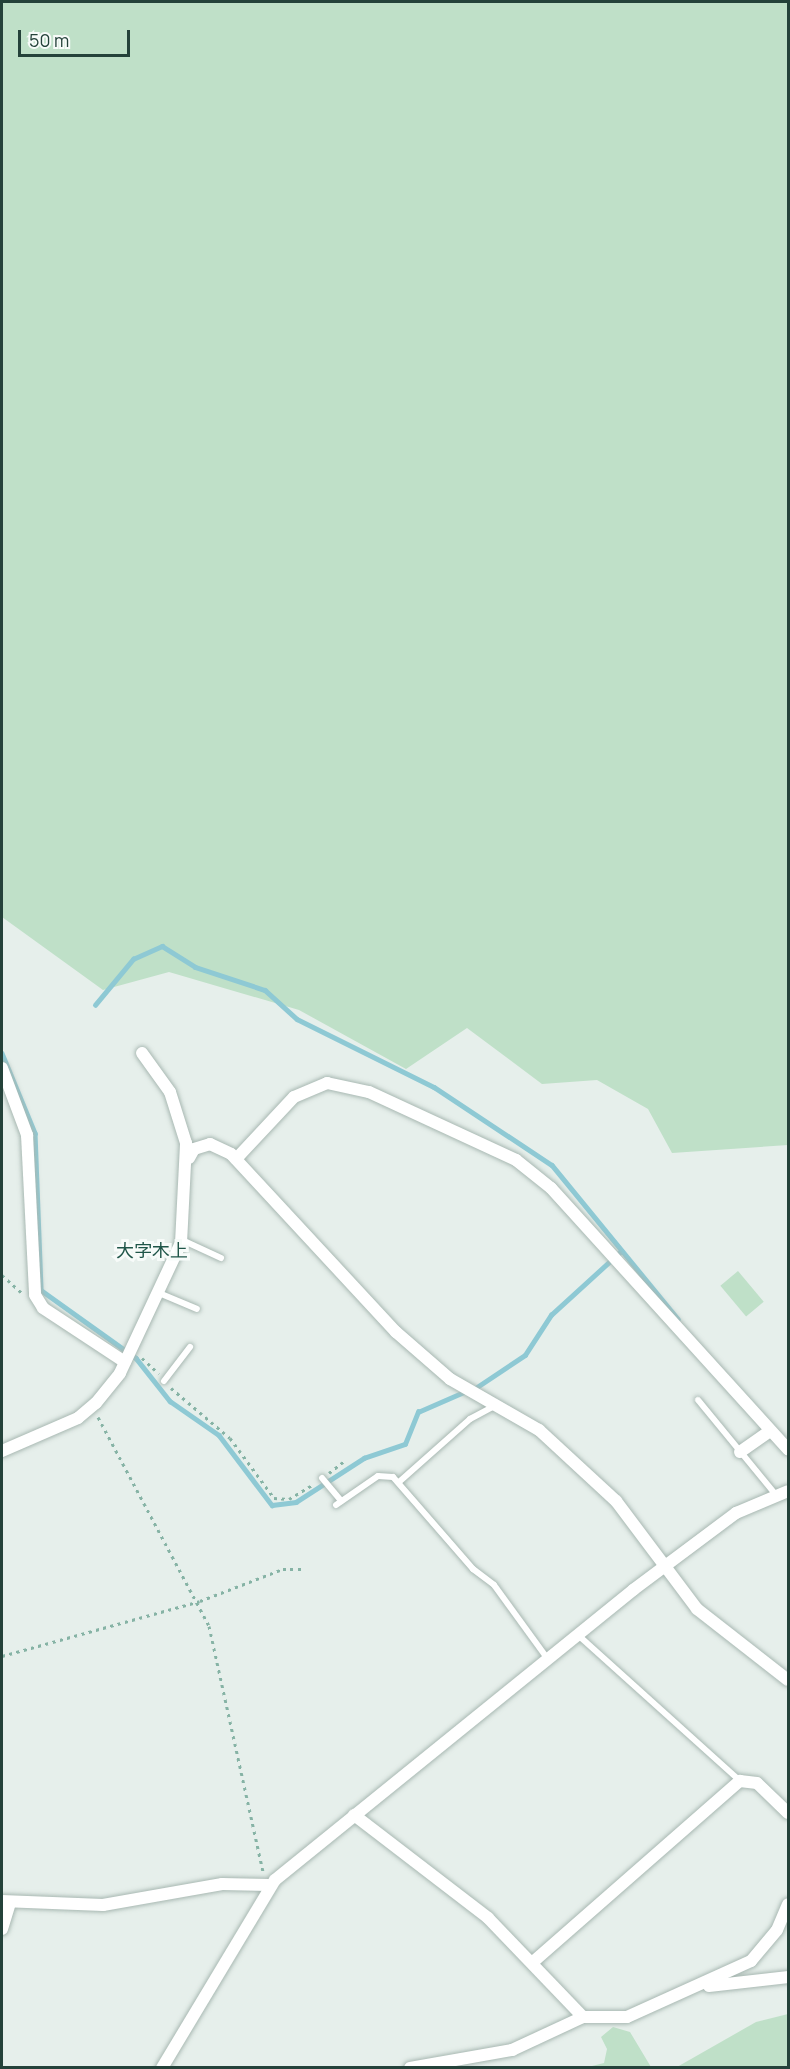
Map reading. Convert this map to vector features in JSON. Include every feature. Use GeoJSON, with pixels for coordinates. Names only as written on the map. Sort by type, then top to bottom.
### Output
{"type":"FeatureCollection","features":[{"type":"Feature","properties":{"kind":"street"},"geometry":{"type":"LineString","coordinates":[[2,1451],[92,1408],[125,1362],[182,1240],[189,1158],[172,1097],[142,1053]]}},
{"type":"Feature","properties":{"kind":"street"},"geometry":{"type":"LineString","coordinates":[[2,1068],[27,1135],[35,1295],[43,1308],[125,1362]]}},
{"type":"Feature","properties":{"kind":"street"},"geometry":{"type":"LineString","coordinates":[[236,1159],[294,1097],[327,1083],[369,1092],[516,1160],[551,1188],[770,1431],[789,1449]]}},
{"type":"Feature","properties":{"kind":"street"},"geometry":{"type":"LineString","coordinates":[[189,1158],[196,1147],[214,1144],[236,1159],[396,1332],[443,1374],[532,1424],[599,1484],[705,1616],[789,1680]]}},
{"type":"Feature","properties":{"kind":"street"},"geometry":{"type":"LineString","coordinates":[[740,1452],[770,1431]]}},
{"type":"Feature","properties":{"kind":"street"},"geometry":{"type":"LineString","coordinates":[[162,2067],[267,1884],[546,1658],[736,1513],[782,1493]]}},
{"type":"Feature","properties":{"kind":"street"},"geometry":{"type":"LineString","coordinates":[[533,1962],[740,1781],[757,1783],[789,1813]]}},
{"type":"Feature","properties":{"kind":"street"},"geometry":{"type":"LineString","coordinates":[[354,1815],[488,1918],[533,1962],[583,2017]]}},
{"type":"Feature","properties":{"kind":"street"},"geometry":{"type":"LineString","coordinates":[[2,1929],[6,1901],[103,1905],[222,1884],[267,1884]]}},
{"type":"Feature","properties":{"kind":"street"},"geometry":{"type":"LineString","coordinates":[[410,2067],[507,2051],[583,2017],[627,2017],[751,1961],[772,1938],[789,1904]]}},
{"type":"Feature","properties":{"kind":"street"},"geometry":{"type":"LineString","coordinates":[[693,1988],[789,1977]]}},
{"type":"Feature","properties":{"kind":"lane"},"geometry":{"type":"LineString","coordinates":[[182,1240],[222,1258]]}},
{"type":"Feature","properties":{"kind":"lane"},"geometry":{"type":"LineString","coordinates":[[159,1293],[197,1309]]}},
{"type":"Feature","properties":{"kind":"lane"},"geometry":{"type":"LineString","coordinates":[[164,1381],[190,1347]]}},
{"type":"Feature","properties":{"kind":"lane"},"geometry":{"type":"LineString","coordinates":[[698,1400],[740,1452],[782,1493]]}},
{"type":"Feature","properties":{"kind":"lane"},"geometry":{"type":"LineString","coordinates":[[399,1482],[470,1419],[497,1405]]}},
{"type":"Feature","properties":{"kind":"lane"},"geometry":{"type":"LineString","coordinates":[[322,1478],[338,1503],[378,1476],[399,1482],[473,1569],[497,1588],[546,1658]]}},
{"type":"Feature","properties":{"kind":"lane"},"geometry":{"type":"LineString","coordinates":[[577,1634],[740,1781]]}},
{"type":"Feature","properties":{"kind":"path"},"geometry":{"type":"LineString","coordinates":[[131,1349],[230,1438],[274,1498],[290,1499],[342,1462]]}},
{"type":"Feature","properties":{"kind":"path"},"geometry":{"type":"LineString","coordinates":[[92,1408],[200,1601],[223,1673],[267,1884]]}},
{"type":"Feature","properties":{"kind":"path"},"geometry":{"type":"LineString","coordinates":[[2,1656],[200,1601],[283,1569],[304,1569]]}},
{"type":"Feature","properties":{"kind":"green space"},"geometry":{"type":"Polygon","coordinates":[[[2,2],[788,2],[788,1145],[672,1153],[648,1109],[597,1080],[542,1084],[467,1028],[406,1069],[299,1010],[169,972],[103,990],[2,917],[2,2]]]}},
{"type":"Feature","properties":{"kind":"green space"},"geometry":{"type":"Polygon","coordinates":[[[738,1271],[764,1302],[746,1316],[720,1286],[738,1271]]]}},
{"type":"Feature","properties":{"kind":"green space"},"geometry":{"type":"Polygon","coordinates":[[[788,2014],[788,2067],[677,2067],[756,2022],[788,2014]]]}},
{"type":"Feature","properties":{"kind":"green space"},"geometry":{"type":"Polygon","coordinates":[[[613,2027],[630,2032],[651,2067],[588,2067],[604,2063],[607,2049],[601,2037],[613,2027]]]}},
{"type":"Feature","properties":{"kind":"waterway"},"geometry":{"type":"LineString","coordinates":[[95,1005],[133,959],[162,946],[195,967],[265,990],[297,1019],[434,1087],[552,1165],[678,1319]]}},
{"type":"Feature","properties":{"kind":"waterway"},"geometry":{"type":"LineString","coordinates":[[2,1053],[35,1133],[41,1290],[136,1358],[170,1401],[219,1435],[272,1505],[296,1502],[364,1458],[405,1444],[418,1412],[466,1391]]}},
{"type":"Feature","properties":{"kind":"waterway"},"geometry":{"type":"LineString","coordinates":[[474,1389],[525,1355],[551,1315],[621,1251]]}},
{"type":"Feature","properties":{"kind":"district","name":"大字木上"},"geometry":{"type":"Point","coordinates":[152,1250]}}]}
